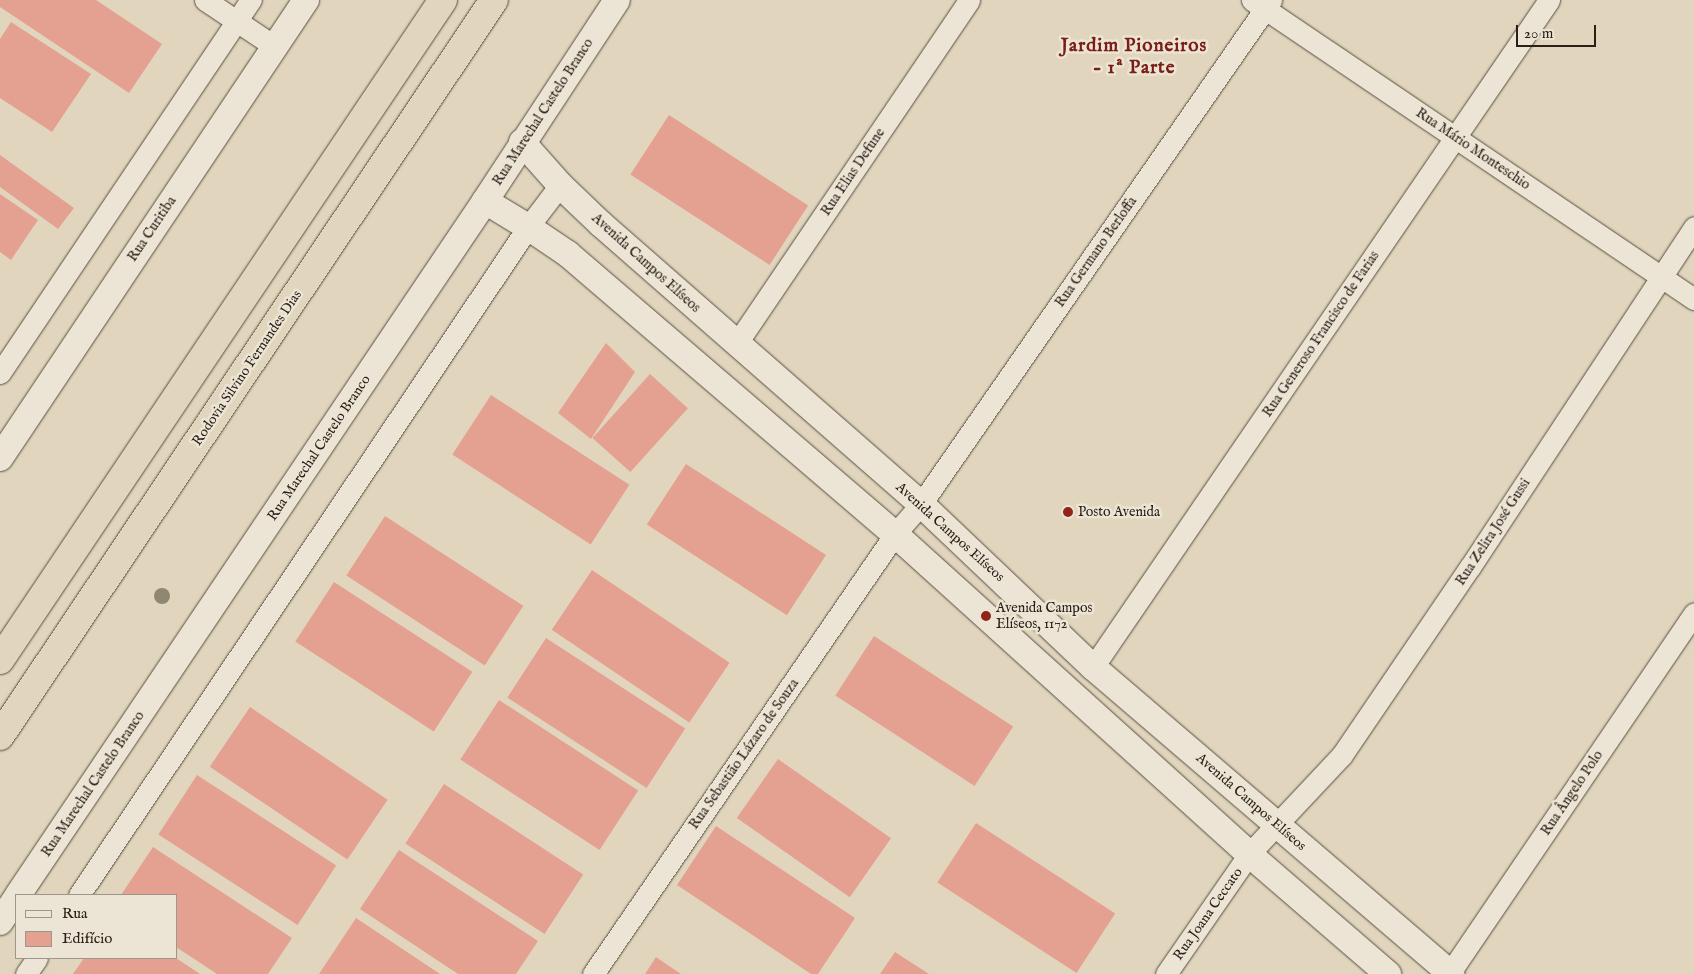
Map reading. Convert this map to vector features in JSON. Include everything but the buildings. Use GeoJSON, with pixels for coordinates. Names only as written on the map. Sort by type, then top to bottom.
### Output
{"type":"FeatureCollection","features":[{"type":"Feature","properties":{"kind":"highway"},"geometry":{"type":"LineString","coordinates":[[0,660],[443,0]]}},
{"type":"Feature","properties":{"kind":"highway","name":"Rodovia Silvino Fernandes Dias"},"geometry":{"type":"LineString","coordinates":[[0,736],[494,0]]}},
{"type":"Feature","properties":{"kind":"street"},"geometry":{"type":"LineString","coordinates":[[205,0],[274,46]]}},
{"type":"Feature","properties":{"kind":"street"},"geometry":{"type":"LineString","coordinates":[[0,374],[251,0]]}},
{"type":"Feature","properties":{"kind":"street","name":"Rua Curitiba"},"geometry":{"type":"LineString","coordinates":[[0,458],[306,0]]}},
{"type":"Feature","properties":{"kind":"street","name":"Rua Marechal Castelo Branco"},"geometry":{"type":"LineString","coordinates":[[19,894],[485,201],[617,0]]}},
{"type":"Feature","properties":{"kind":"street","name":"Rua Elias Defune"},"geometry":{"type":"LineString","coordinates":[[736,343],[970,0]]}},
{"type":"Feature","properties":{"kind":"street","name":"Rua Generoso Francisco de Farias"},"geometry":{"type":"LineString","coordinates":[[1093,667],[1549,0]]}},
{"type":"Feature","properties":{"kind":"street","name":"Rua Mário Monteschio"},"geometry":{"type":"LineString","coordinates":[[1263,3],[1694,299]]}},
{"type":"Feature","properties":{"kind":"street","name":"Rua Germano Berloffa"},"geometry":{"type":"LineString","coordinates":[[895,534],[921,504],[1263,3]]}},
{"type":"Feature","properties":{"kind":"street","name":"Avenida Campos Elíseos"},"geometry":{"type":"LineString","coordinates":[[522,142],[560,185],[736,343],[921,504],[1093,667],[1450,974]]}},
{"type":"Feature","properties":{"kind":"street"},"geometry":{"type":"LineString","coordinates":[[80,894],[528,227],[560,185]]}},
{"type":"Feature","properties":{"kind":"street"},"geometry":{"type":"LineString","coordinates":[[485,201],[568,254],[895,534],[1249,854],[1388,974]]}},
{"type":"Feature","properties":{"kind":"street","name":"Rua Zelira José Gussi"},"geometry":{"type":"LineString","coordinates":[[1249,854],[1342,755],[1470,567],[1694,226]]}},
{"type":"Feature","properties":{"kind":"street","name":"Rua Sebastião Lázaro de Souza"},"geometry":{"type":"LineString","coordinates":[[593,974],[895,534]]}},
{"type":"Feature","properties":{"kind":"street","name":"Rua Ângelo Polo"},"geometry":{"type":"LineString","coordinates":[[1450,974],[1694,613]]}},
{"type":"Feature","properties":{"kind":"street","name":"Rua Joana Ceccato"},"geometry":{"type":"LineString","coordinates":[[1166,974],[1249,854]]}},
{"type":"Feature","properties":{"kind":"street","name":"Rua Marechal Castelo Branco"},"geometry":{"type":"LineString","coordinates":[[0,922],[15,900]]}},
{"type":"Feature","properties":{"kind":"street"},"geometry":{"type":"LineString","coordinates":[[26,974],[36,959]]}},
{"type":"Feature","properties":{"kind":"place","name":"Posto Avenida"},"geometry":{"type":"Point","coordinates":[1068,512]}},
{"type":"Feature","properties":{"kind":"place","name":"Avenida Campos Elíseos, 1172"},"geometry":{"type":"Point","coordinates":[986,616]}},
{"type":"Feature","properties":{"kind":"district","name":"Jardim Pioneiros - 1ª Parte"},"geometry":{"type":"Point","coordinates":[1134,58]}}]}
